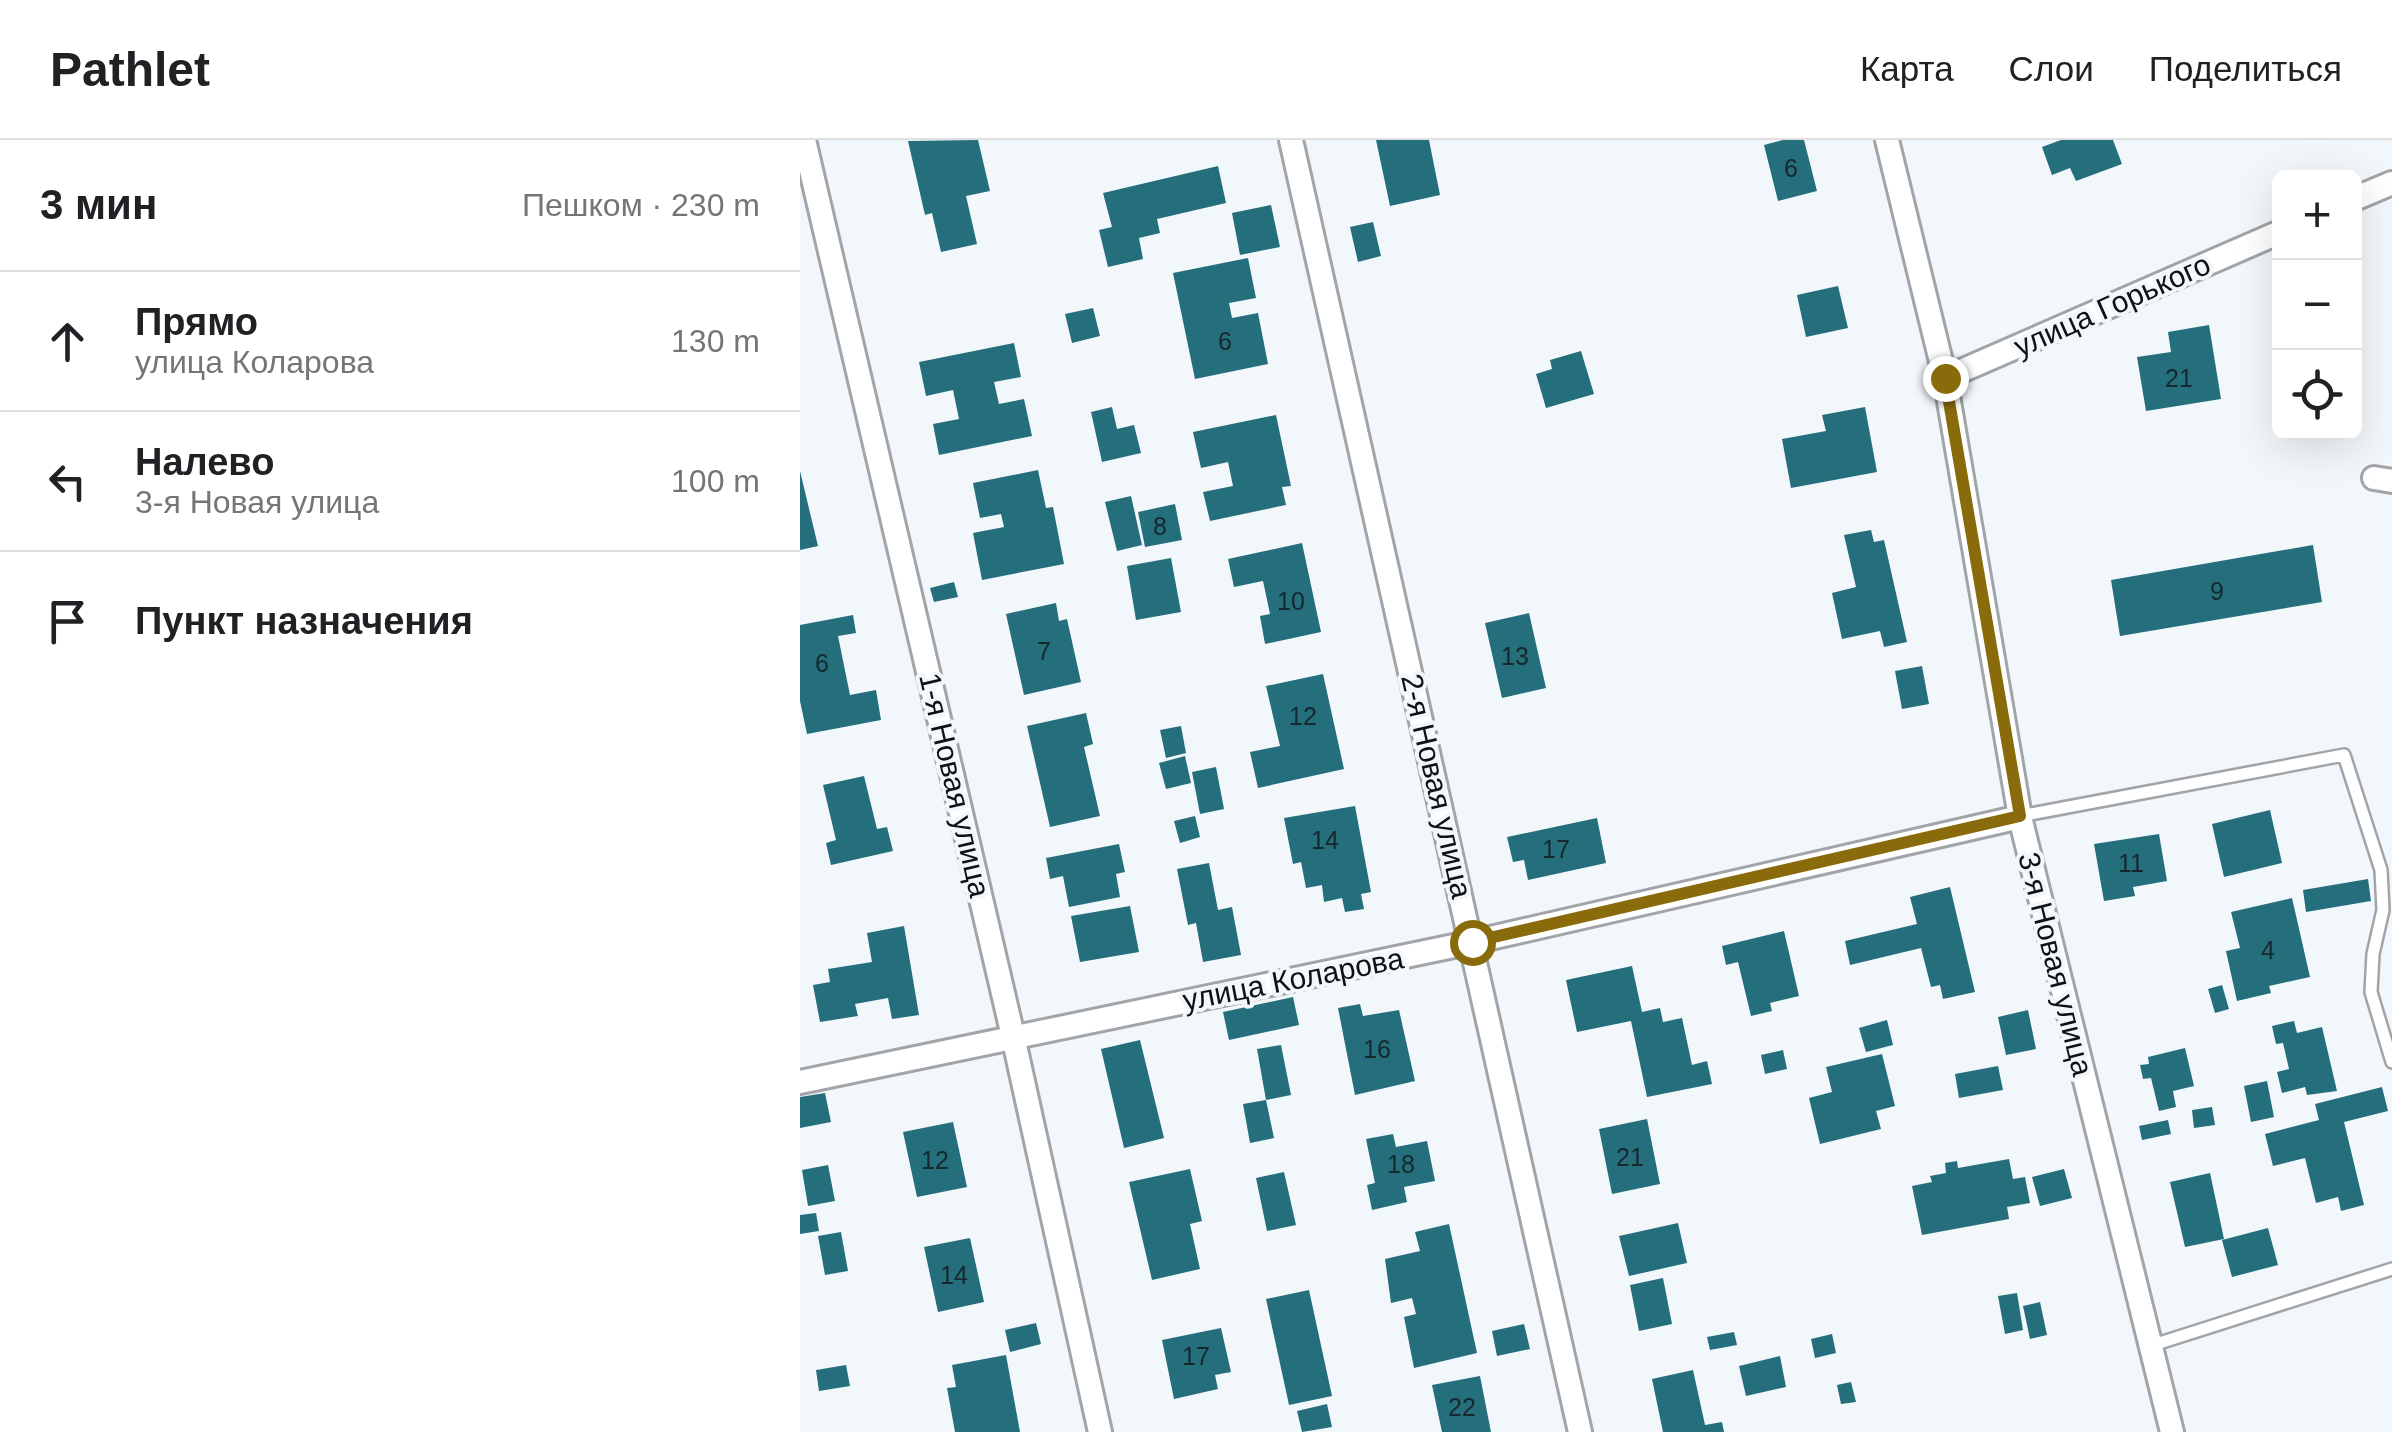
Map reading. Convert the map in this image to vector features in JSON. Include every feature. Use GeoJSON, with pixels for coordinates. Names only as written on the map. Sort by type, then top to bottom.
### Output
{"type":"FeatureCollection","features":[{"type":"Feature","properties":{"kind":"street","name":"1-я Новая улица"},"geometry":{"type":"LineString","coordinates":[[804,140],[1013,1036],[1100,1432]]}},
{"type":"Feature","properties":{"kind":"street","name":"2-я Новая улица"},"geometry":{"type":"LineString","coordinates":[[1291,140],[1580,1432]]}},
{"type":"Feature","properties":{"kind":"street","name":"3-я Новая улица"},"geometry":{"type":"LineString","coordinates":[[1886,140],[1945,378],[2020,816],[2172,1432]]}},
{"type":"Feature","properties":{"kind":"street"},"geometry":{"type":"LineString","coordinates":[[2362,196],[2392,183]]}},
{"type":"Feature","properties":{"kind":"street","name":"улица Горького"},"geometry":{"type":"LineString","coordinates":[[1945,378],[2272,235]]}},
{"type":"Feature","properties":{"kind":"street","name":"улица Коларова"},"geometry":{"type":"LineString","coordinates":[[800,1082],[1472,942],[2020,816]]}},
{"type":"Feature","properties":{"kind":"lane"},"geometry":{"type":"LineString","coordinates":[[2020,816],[2344,756],[2382,870],[2383,910],[2373,954],[2372,992],[2392,1062]]}},
{"type":"Feature","properties":{"kind":"lane"},"geometry":{"type":"LineString","coordinates":[[2150,1346],[2392,1269]]}},
{"type":"Feature","properties":{"kind":"building"},"geometry":{"type":"Polygon","coordinates":[[[978,140],[990,191],[966,196],[977,244],[941,252],[932,213],[925,215],[908,141],[978,140]]]}},
{"type":"Feature","properties":{"kind":"building"},"geometry":{"type":"Polygon","coordinates":[[[1376,140],[1429,140],[1440,195],[1390,206],[1376,140]]]}},
{"type":"Feature","properties":{"kind":"building"},"geometry":{"type":"Polygon","coordinates":[[[1804,140],[1817,191],[1778,201],[1764,145],[1804,140]]]}},
{"type":"Feature","properties":{"kind":"building"},"geometry":{"type":"Polygon","coordinates":[[[2061,140],[2113,140],[2122,164],[2076,181],[2070,168],[2052,175],[2042,147],[2061,140]]]}},
{"type":"Feature","properties":{"kind":"building"},"geometry":{"type":"Polygon","coordinates":[[[1218,166],[1226,203],[1157,219],[1160,233],[1139,238],[1143,259],[1108,267],[1099,230],[1112,227],[1103,193],[1218,166]]]}},
{"type":"Feature","properties":{"kind":"building"},"geometry":{"type":"Polygon","coordinates":[[[1271,205],[1280,247],[1240,255],[1232,213],[1271,205]]]}},
{"type":"Feature","properties":{"kind":"building"},"geometry":{"type":"Polygon","coordinates":[[[1373,222],[1381,256],[1358,262],[1350,227],[1373,222]]]}},
{"type":"Feature","properties":{"kind":"building"},"geometry":{"type":"Polygon","coordinates":[[[1248,258],[1256,298],[1229,303],[1232,318],[1258,313],[1268,364],[1195,379],[1173,273],[1248,258]]]}},
{"type":"Feature","properties":{"kind":"building"},"geometry":{"type":"Polygon","coordinates":[[[1838,286],[1848,328],[1806,337],[1797,295],[1838,286]]]}},
{"type":"Feature","properties":{"kind":"building"},"geometry":{"type":"Polygon","coordinates":[[[1093,308],[1100,336],[1072,343],[1065,314],[1093,308]]]}},
{"type":"Feature","properties":{"kind":"building"},"geometry":{"type":"Polygon","coordinates":[[[2209,325],[2221,399],[2146,411],[2137,357],[2171,352],[2168,332],[2209,325]]]}},
{"type":"Feature","properties":{"kind":"building"},"geometry":{"type":"Polygon","coordinates":[[[1014,343],[1021,377],[994,382],[999,404],[1024,399],[1032,436],[939,455],[933,424],[959,419],[953,390],[926,396],[919,362],[1014,343]]]}},
{"type":"Feature","properties":{"kind":"building"},"geometry":{"type":"Polygon","coordinates":[[[1581,351],[1594,394],[1546,408],[1536,374],[1552,369],[1550,360],[1581,351]]]}},
{"type":"Feature","properties":{"kind":"building"},"geometry":{"type":"Polygon","coordinates":[[[1112,407],[1117,429],[1134,425],[1141,453],[1102,462],[1091,412],[1112,407]]]}},
{"type":"Feature","properties":{"kind":"building"},"geometry":{"type":"Polygon","coordinates":[[[1865,407],[1877,472],[1791,488],[1782,439],[1826,431],[1822,415],[1865,407]]]}},
{"type":"Feature","properties":{"kind":"building"},"geometry":{"type":"Polygon","coordinates":[[[1276,415],[1291,486],[1282,487],[1286,505],[1210,521],[1203,492],[1233,486],[1228,462],[1201,468],[1193,432],[1276,415]]]}},
{"type":"Feature","properties":{"kind":"building"},"geometry":{"type":"Polygon","coordinates":[[[1038,470],[1046,508],[1053,507],[1064,564],[982,580],[973,533],[1004,527],[1001,514],[980,518],[973,483],[1038,470]]]}},
{"type":"Feature","properties":{"kind":"building"},"geometry":{"type":"Polygon","coordinates":[[[800,471],[818,546],[800,550],[800,471]]]}},
{"type":"Feature","properties":{"kind":"building"},"geometry":{"type":"Polygon","coordinates":[[[1131,496],[1142,545],[1117,551],[1105,502],[1131,496]]]}},
{"type":"Feature","properties":{"kind":"building"},"geometry":{"type":"Polygon","coordinates":[[[1175,504],[1182,540],[1145,547],[1138,512],[1175,504]]]}},
{"type":"Feature","properties":{"kind":"building"},"geometry":{"type":"Polygon","coordinates":[[[1871,530],[1874,542],[1884,540],[1907,642],[1884,647],[1880,631],[1842,639],[1832,593],[1856,587],[1844,535],[1871,530]]]}},
{"type":"Feature","properties":{"kind":"building"},"geometry":{"type":"Polygon","coordinates":[[[1302,543],[1321,632],[1265,644],[1260,616],[1270,614],[1263,581],[1234,587],[1228,559],[1302,543]]]}},
{"type":"Feature","properties":{"kind":"building"},"geometry":{"type":"Polygon","coordinates":[[[2313,545],[2322,602],[2120,636],[2111,580],[2313,545]]]}},
{"type":"Feature","properties":{"kind":"building"},"geometry":{"type":"Polygon","coordinates":[[[1171,558],[1181,612],[1136,620],[1127,566],[1171,558]]]}},
{"type":"Feature","properties":{"kind":"building"},"geometry":{"type":"Polygon","coordinates":[[[954,582],[958,597],[934,602],[930,588],[954,582]]]}},
{"type":"Feature","properties":{"kind":"building"},"geometry":{"type":"Polygon","coordinates":[[[1056,603],[1059,621],[1067,619],[1081,682],[1024,695],[1006,614],[1056,603]]]}},
{"type":"Feature","properties":{"kind":"building"},"geometry":{"type":"Polygon","coordinates":[[[1529,613],[1546,688],[1502,698],[1485,623],[1529,613]]]}},
{"type":"Feature","properties":{"kind":"building"},"geometry":{"type":"Polygon","coordinates":[[[853,615],[856,633],[838,636],[850,695],[876,690],[881,720],[807,734],[800,701],[800,625],[853,615]]]}},
{"type":"Feature","properties":{"kind":"building"},"geometry":{"type":"Polygon","coordinates":[[[1922,666],[1929,704],[1902,709],[1895,671],[1922,666]]]}},
{"type":"Feature","properties":{"kind":"building"},"geometry":{"type":"Polygon","coordinates":[[[1323,674],[1344,769],[1258,788],[1250,752],[1280,746],[1266,686],[1323,674]]]}},
{"type":"Feature","properties":{"kind":"building"},"geometry":{"type":"Polygon","coordinates":[[[1086,713],[1093,744],[1084,747],[1100,816],[1050,827],[1027,726],[1086,713]]]}},
{"type":"Feature","properties":{"kind":"building"},"geometry":{"type":"Polygon","coordinates":[[[1181,726],[1186,753],[1166,758],[1160,730],[1181,726]]]}},
{"type":"Feature","properties":{"kind":"building"},"geometry":{"type":"Polygon","coordinates":[[[1185,756],[1191,783],[1166,789],[1159,763],[1185,756]]]}},
{"type":"Feature","properties":{"kind":"building"},"geometry":{"type":"Polygon","coordinates":[[[1216,767],[1224,809],[1200,814],[1192,772],[1216,767]]]}},
{"type":"Feature","properties":{"kind":"building"},"geometry":{"type":"Polygon","coordinates":[[[864,776],[877,829],[887,827],[893,851],[831,865],[826,843],[836,840],[823,785],[864,776]]]}},
{"type":"Feature","properties":{"kind":"building"},"geometry":{"type":"Polygon","coordinates":[[[1355,806],[1371,892],[1361,894],[1364,909],[1345,912],[1342,898],[1324,902],[1322,885],[1306,888],[1301,862],[1293,864],[1284,818],[1355,806]]]}},
{"type":"Feature","properties":{"kind":"building"},"geometry":{"type":"Polygon","coordinates":[[[2270,810],[2282,863],[2224,877],[2212,824],[2270,810]]]}},
{"type":"Feature","properties":{"kind":"building"},"geometry":{"type":"Polygon","coordinates":[[[1195,816],[1200,837],[1180,843],[1174,821],[1195,816]]]}},
{"type":"Feature","properties":{"kind":"building"},"geometry":{"type":"Polygon","coordinates":[[[1597,818],[1606,863],[1528,880],[1524,860],[1513,862],[1507,837],[1597,818]]]}},
{"type":"Feature","properties":{"kind":"building"},"geometry":{"type":"Polygon","coordinates":[[[2159,834],[2167,881],[2133,887],[2135,896],[2104,901],[2094,844],[2159,834]]]}},
{"type":"Feature","properties":{"kind":"building"},"geometry":{"type":"Polygon","coordinates":[[[1119,844],[1125,872],[1116,874],[1120,897],[1069,907],[1063,876],[1050,879],[1046,858],[1119,844]]]}},
{"type":"Feature","properties":{"kind":"building"},"geometry":{"type":"Polygon","coordinates":[[[1209,863],[1218,910],[1232,907],[1241,955],[1203,962],[1196,923],[1188,925],[1177,869],[1209,863]]]}},
{"type":"Feature","properties":{"kind":"building"},"geometry":{"type":"Polygon","coordinates":[[[2368,879],[2371,901],[2306,912],[2303,890],[2368,879]]]}},
{"type":"Feature","properties":{"kind":"building"},"geometry":{"type":"Polygon","coordinates":[[[1950,887],[1975,992],[1943,999],[1940,985],[1931,987],[1921,948],[1850,965],[1845,941],[1917,924],[1910,897],[1950,887]]]}},
{"type":"Feature","properties":{"kind":"building"},"geometry":{"type":"Polygon","coordinates":[[[2292,898],[2310,977],[2269,986],[2271,993],[2237,1001],[2226,951],[2240,948],[2231,912],[2292,898]]]}},
{"type":"Feature","properties":{"kind":"building"},"geometry":{"type":"Polygon","coordinates":[[[1130,906],[1139,952],[1080,962],[1071,916],[1130,906]]]}},
{"type":"Feature","properties":{"kind":"building"},"geometry":{"type":"Polygon","coordinates":[[[904,926],[919,1015],[892,1019],[888,998],[855,1004],[858,1016],[820,1022],[813,985],[830,982],[828,969],[872,962],[867,933],[904,926]]]}},
{"type":"Feature","properties":{"kind":"building"},"geometry":{"type":"Polygon","coordinates":[[[1784,931],[1799,996],[1770,1003],[1772,1011],[1751,1016],[1738,962],[1726,965],[1722,946],[1784,931]]]}},
{"type":"Feature","properties":{"kind":"building"},"geometry":{"type":"Polygon","coordinates":[[[1632,966],[1642,1012],[1660,1008],[1663,1022],[1682,1018],[1692,1065],[1707,1061],[1712,1084],[1647,1097],[1631,1021],[1577,1032],[1566,980],[1632,966]]]}},
{"type":"Feature","properties":{"kind":"building"},"geometry":{"type":"Polygon","coordinates":[[[2222,985],[2229,1009],[2215,1013],[2208,989],[2222,985]]]}},
{"type":"Feature","properties":{"kind":"building"},"geometry":{"type":"Polygon","coordinates":[[[1293,997],[1299,1025],[1229,1040],[1223,1012],[1293,997]]]}},
{"type":"Feature","properties":{"kind":"building"},"geometry":{"type":"Polygon","coordinates":[[[1360,1004],[1363,1016],[1399,1010],[1415,1081],[1355,1095],[1338,1008],[1360,1004]]]}},
{"type":"Feature","properties":{"kind":"building"},"geometry":{"type":"Polygon","coordinates":[[[2028,1010],[2036,1049],[2006,1055],[1998,1017],[2028,1010]]]}},
{"type":"Feature","properties":{"kind":"building"},"geometry":{"type":"Polygon","coordinates":[[[1887,1020],[1893,1045],[1866,1052],[1859,1028],[1887,1020]]]}},
{"type":"Feature","properties":{"kind":"building"},"geometry":{"type":"Polygon","coordinates":[[[2294,1021],[2297,1033],[2322,1027],[2337,1091],[2307,1095],[2305,1087],[2282,1093],[2277,1072],[2289,1069],[2283,1043],[2276,1044],[2272,1026],[2294,1021]]]}},
{"type":"Feature","properties":{"kind":"building"},"geometry":{"type":"Polygon","coordinates":[[[1140,1040],[1164,1138],[1124,1148],[1101,1049],[1140,1040]]]}},
{"type":"Feature","properties":{"kind":"building"},"geometry":{"type":"Polygon","coordinates":[[[1281,1045],[1291,1095],[1266,1100],[1257,1049],[1281,1045]]]}},
{"type":"Feature","properties":{"kind":"building"},"geometry":{"type":"Polygon","coordinates":[[[2185,1048],[2194,1086],[2173,1091],[2176,1107],[2159,1111],[2151,1078],[2143,1079],[2140,1065],[2149,1064],[2148,1057],[2185,1048]]]}},
{"type":"Feature","properties":{"kind":"building"},"geometry":{"type":"Polygon","coordinates":[[[1783,1050],[1787,1069],[1765,1074],[1761,1055],[1783,1050]]]}},
{"type":"Feature","properties":{"kind":"building"},"geometry":{"type":"Polygon","coordinates":[[[1882,1054],[1895,1106],[1876,1111],[1881,1129],[1820,1144],[1809,1098],[1832,1092],[1826,1067],[1882,1054]]]}},
{"type":"Feature","properties":{"kind":"building"},"geometry":{"type":"Polygon","coordinates":[[[1998,1066],[2003,1090],[1959,1098],[1955,1074],[1998,1066]]]}},
{"type":"Feature","properties":{"kind":"building"},"geometry":{"type":"Polygon","coordinates":[[[2267,1081],[2274,1117],[2251,1122],[2244,1086],[2267,1081]]]}},
{"type":"Feature","properties":{"kind":"building"},"geometry":{"type":"Polygon","coordinates":[[[2382,1087],[2388,1111],[2344,1122],[2364,1205],[2341,1211],[2338,1197],[2316,1203],[2305,1158],[2273,1166],[2265,1134],[2319,1120],[2315,1104],[2382,1087]]]}},
{"type":"Feature","properties":{"kind":"building"},"geometry":{"type":"Polygon","coordinates":[[[825,1093],[831,1122],[800,1128],[800,1097],[825,1093]]]}},
{"type":"Feature","properties":{"kind":"building"},"geometry":{"type":"Polygon","coordinates":[[[1266,1100],[1274,1138],[1250,1143],[1243,1104],[1266,1100]]]}},
{"type":"Feature","properties":{"kind":"building"},"geometry":{"type":"Polygon","coordinates":[[[2212,1107],[2215,1125],[2194,1128],[2192,1110],[2212,1107]]]}},
{"type":"Feature","properties":{"kind":"building"},"geometry":{"type":"Polygon","coordinates":[[[1647,1119],[1660,1184],[1612,1194],[1599,1129],[1647,1119]]]}},
{"type":"Feature","properties":{"kind":"building"},"geometry":{"type":"Polygon","coordinates":[[[2168,1120],[2171,1134],[2142,1140],[2139,1126],[2168,1120]]]}},
{"type":"Feature","properties":{"kind":"building"},"geometry":{"type":"Polygon","coordinates":[[[953,1122],[967,1187],[917,1197],[903,1132],[953,1122]]]}},
{"type":"Feature","properties":{"kind":"building"},"geometry":{"type":"Polygon","coordinates":[[[1393,1134],[1396,1147],[1427,1141],[1435,1181],[1404,1187],[1407,1202],[1372,1210],[1367,1185],[1375,1183],[1366,1139],[1393,1134]]]}},
{"type":"Feature","properties":{"kind":"building"},"geometry":{"type":"Polygon","coordinates":[[[2009,1159],[2013,1179],[2025,1177],[2030,1203],[2007,1207],[2009,1219],[1922,1235],[1912,1186],[1932,1182],[1930,1176],[1946,1173],[1945,1163],[1957,1161],[1958,1168],[2009,1159]]]}},
{"type":"Feature","properties":{"kind":"building"},"geometry":{"type":"Polygon","coordinates":[[[828,1165],[835,1201],[808,1206],[802,1170],[828,1165]]]}},
{"type":"Feature","properties":{"kind":"building"},"geometry":{"type":"Polygon","coordinates":[[[1190,1169],[1202,1221],[1190,1224],[1200,1269],[1152,1280],[1129,1182],[1190,1169]]]}},
{"type":"Feature","properties":{"kind":"building"},"geometry":{"type":"Polygon","coordinates":[[[2064,1169],[2072,1198],[2040,1206],[2032,1177],[2064,1169]]]}},
{"type":"Feature","properties":{"kind":"building"},"geometry":{"type":"Polygon","coordinates":[[[1284,1172],[1296,1225],[1267,1231],[1256,1178],[1284,1172]]]}},
{"type":"Feature","properties":{"kind":"building"},"geometry":{"type":"Polygon","coordinates":[[[2210,1173],[2224,1239],[2185,1247],[2170,1182],[2210,1173]]]}},
{"type":"Feature","properties":{"kind":"building"},"geometry":{"type":"Polygon","coordinates":[[[816,1213],[819,1231],[800,1234],[800,1215],[816,1213]]]}},
{"type":"Feature","properties":{"kind":"building"},"geometry":{"type":"Polygon","coordinates":[[[1678,1223],[1687,1263],[1629,1276],[1619,1236],[1678,1223]]]}},
{"type":"Feature","properties":{"kind":"building"},"geometry":{"type":"Polygon","coordinates":[[[1449,1224],[1477,1353],[1414,1368],[1404,1317],[1416,1314],[1412,1298],[1391,1303],[1385,1259],[1420,1251],[1415,1232],[1449,1224]]]}},
{"type":"Feature","properties":{"kind":"building"},"geometry":{"type":"Polygon","coordinates":[[[2268,1228],[2278,1265],[2232,1277],[2222,1240],[2268,1228]]]}},
{"type":"Feature","properties":{"kind":"building"},"geometry":{"type":"Polygon","coordinates":[[[841,1232],[848,1271],[825,1275],[818,1236],[841,1232]]]}},
{"type":"Feature","properties":{"kind":"building"},"geometry":{"type":"Polygon","coordinates":[[[970,1238],[984,1302],[938,1312],[924,1247],[970,1238]]]}},
{"type":"Feature","properties":{"kind":"building"},"geometry":{"type":"Polygon","coordinates":[[[1663,1278],[1672,1324],[1639,1331],[1630,1285],[1663,1278]]]}},
{"type":"Feature","properties":{"kind":"building"},"geometry":{"type":"Polygon","coordinates":[[[1309,1290],[1332,1396],[1289,1405],[1266,1299],[1309,1290]]]}},
{"type":"Feature","properties":{"kind":"building"},"geometry":{"type":"Polygon","coordinates":[[[2017,1293],[2023,1330],[2005,1334],[1998,1296],[2017,1293]]]}},
{"type":"Feature","properties":{"kind":"building"},"geometry":{"type":"Polygon","coordinates":[[[2040,1302],[2047,1335],[2030,1339],[2023,1306],[2040,1302]]]}},
{"type":"Feature","properties":{"kind":"building"},"geometry":{"type":"Polygon","coordinates":[[[1036,1323],[1041,1344],[1010,1352],[1005,1330],[1036,1323]]]}},
{"type":"Feature","properties":{"kind":"building"},"geometry":{"type":"Polygon","coordinates":[[[1524,1324],[1530,1349],[1497,1356],[1492,1331],[1524,1324]]]}},
{"type":"Feature","properties":{"kind":"building"},"geometry":{"type":"Polygon","coordinates":[[[1221,1328],[1231,1372],[1215,1375],[1218,1389],[1174,1399],[1162,1340],[1221,1328]]]}},
{"type":"Feature","properties":{"kind":"building"},"geometry":{"type":"Polygon","coordinates":[[[1734,1332],[1737,1345],[1710,1350],[1707,1337],[1734,1332]]]}},
{"type":"Feature","properties":{"kind":"building"},"geometry":{"type":"Polygon","coordinates":[[[1832,1334],[1836,1353],[1815,1358],[1811,1339],[1832,1334]]]}},
{"type":"Feature","properties":{"kind":"building"},"geometry":{"type":"Polygon","coordinates":[[[1006,1355],[1020,1432],[955,1432],[947,1388],[956,1387],[952,1365],[1006,1355]]]}},
{"type":"Feature","properties":{"kind":"building"},"geometry":{"type":"Polygon","coordinates":[[[1780,1356],[1786,1387],[1746,1396],[1739,1366],[1780,1356]]]}},
{"type":"Feature","properties":{"kind":"building"},"geometry":{"type":"Polygon","coordinates":[[[846,1365],[850,1386],[819,1391],[816,1370],[846,1365]]]}},
{"type":"Feature","properties":{"kind":"building"},"geometry":{"type":"Polygon","coordinates":[[[1693,1370],[1705,1425],[1722,1422],[1724,1432],[1663,1432],[1652,1379],[1693,1370]]]}},
{"type":"Feature","properties":{"kind":"building"},"geometry":{"type":"Polygon","coordinates":[[[1480,1376],[1491,1432],[1442,1432],[1432,1385],[1480,1376]]]}},
{"type":"Feature","properties":{"kind":"building"},"geometry":{"type":"Polygon","coordinates":[[[1851,1382],[1856,1402],[1841,1404],[1837,1385],[1851,1382]]]}},
{"type":"Feature","properties":{"kind":"building"},"geometry":{"type":"Polygon","coordinates":[[[1327,1404],[1332,1427],[1302,1432],[1297,1411],[1327,1404]]]}},
{"type":"Feature","properties":{"kind":"route"},"geometry":{"type":"LineString","coordinates":[[1472,942],[2020,816],[1945,378]]}}]}
